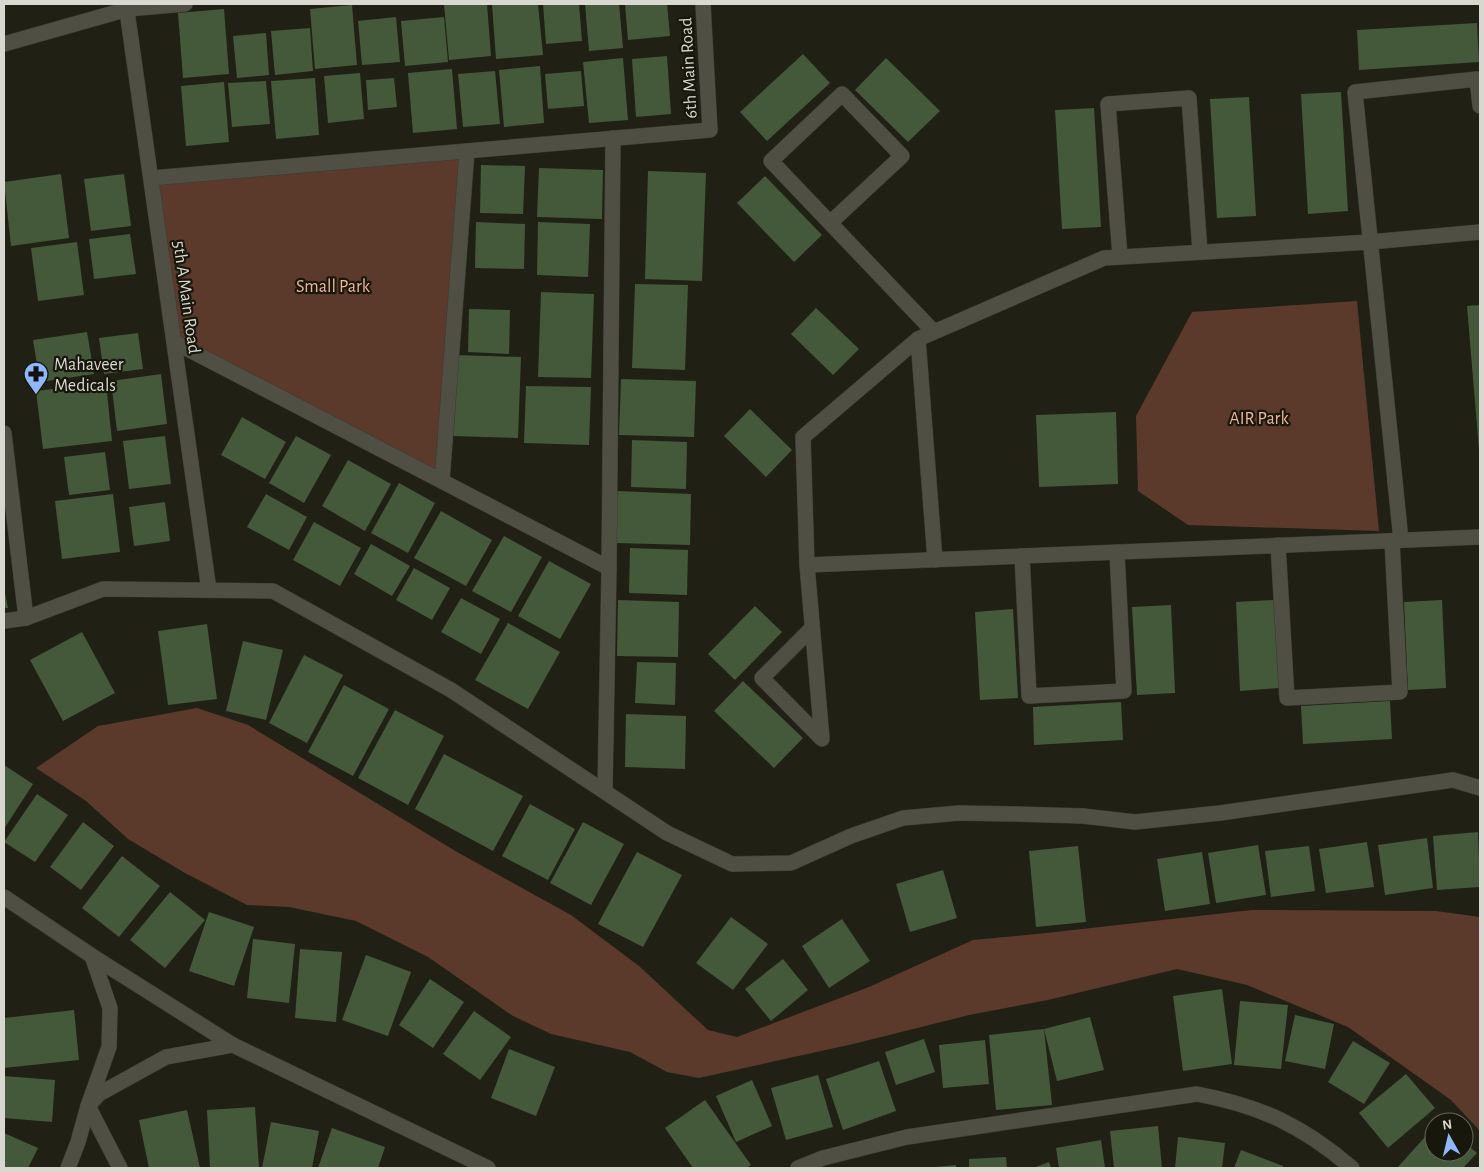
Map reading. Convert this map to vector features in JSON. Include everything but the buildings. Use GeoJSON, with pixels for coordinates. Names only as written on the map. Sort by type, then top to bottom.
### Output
{"type":"FeatureCollection","features":[{"type":"Feature","properties":{"kind":"street"},"geometry":{"type":"LineString","coordinates":[[4,44],[127,6],[185,4]]}},
{"type":"Feature","properties":{"kind":"street","name":"6th Main Road"},"geometry":{"type":"LineString","coordinates":[[613,138],[710,130],[703,4]]}},
{"type":"Feature","properties":{"kind":"street","name":"5th A Main Road"},"geometry":{"type":"LineString","coordinates":[[127,6],[209,590]]}},
{"type":"Feature","properties":{"kind":"street"},"geometry":{"type":"LineString","coordinates":[[1278,545],[1287,698],[1400,692],[1396,541],[1355,92],[1478,79],[1480,106]]}},
{"type":"Feature","properties":{"kind":"street"},"geometry":{"type":"LineString","coordinates":[[830,223],[902,156],[842,94],[771,162],[934,332]]}},
{"type":"Feature","properties":{"kind":"street"},"geometry":{"type":"LineString","coordinates":[[1120,256],[1108,104],[1189,98],[1200,252]]}},
{"type":"Feature","properties":{"kind":"street"},"geometry":{"type":"LineString","coordinates":[[152,178],[613,138],[605,790]]}},
{"type":"Feature","properties":{"kind":"street"},"geometry":{"type":"LineString","coordinates":[[442,481],[466,151]]}},
{"type":"Feature","properties":{"kind":"street"},"geometry":{"type":"LineString","coordinates":[[812,628],[762,678],[822,740],[807,565],[803,438],[918,339],[1104,258],[1370,242],[1480,232]]}},
{"type":"Feature","properties":{"kind":"street"},"geometry":{"type":"LineString","coordinates":[[918,339],[934,560]]}},
{"type":"Feature","properties":{"kind":"street"},"geometry":{"type":"LineString","coordinates":[[174,342],[609,568]]}},
{"type":"Feature","properties":{"kind":"street"},"geometry":{"type":"LineString","coordinates":[[4,437],[26,618]]}},
{"type":"Feature","properties":{"kind":"street"},"geometry":{"type":"LineString","coordinates":[[807,565],[1480,537]]}},
{"type":"Feature","properties":{"kind":"street"},"geometry":{"type":"LineString","coordinates":[[1022,556],[1028,696],[1124,691],[1117,552]]}},
{"type":"Feature","properties":{"kind":"street"},"geometry":{"type":"LineString","coordinates":[[4,621],[26,618],[103,589],[273,591],[451,690],[605,790],[667,833],[732,864],[791,863],[851,836],[903,818],[960,813],[1083,816],[1135,822],[1220,813],[1453,780],[1480,788]]}},
{"type":"Feature","properties":{"kind":"street"},"geometry":{"type":"LineString","coordinates":[[4,897],[92,956],[233,1045],[488,1168]]}},
{"type":"Feature","properties":{"kind":"street"},"geometry":{"type":"LineString","coordinates":[[68,1168],[109,1047],[110,1008],[92,956]]}},
{"type":"Feature","properties":{"kind":"street"},"geometry":{"type":"LineString","coordinates":[[88,1106],[99,1094],[166,1057],[233,1045]]}},
{"type":"Feature","properties":{"kind":"street"},"geometry":{"type":"LineString","coordinates":[[798,1168],[823,1158],[907,1137],[1197,1094],[1255,1108],[1283,1120],[1309,1134],[1352,1168]]}},
{"type":"Feature","properties":{"kind":"street"},"geometry":{"type":"LineString","coordinates":[[88,1106],[120,1168]]}},
{"type":"Feature","properties":{"kind":"green space","name":"Small Park"},"geometry":{"type":"Polygon","coordinates":[[[467,151],[442,481],[174,342],[152,178],[467,151]]]}},
{"type":"Feature","properties":{"kind":"green space","name":"AIR Park"},"geometry":{"type":"Polygon","coordinates":[[[1357,301],[1379,531],[1188,525],[1138,491],[1136,416],[1192,312],[1357,301]]]}},
{"type":"Feature","properties":{"kind":"green space"},"geometry":{"type":"Polygon","coordinates":[[[197,708],[248,725],[457,852],[571,915],[639,966],[708,1030],[737,1037],[869,987],[973,940],[1252,910],[1436,911],[1480,917],[1480,1131],[1474,1125],[1474,1112],[1462,1112],[1451,1100],[1348,1027],[1247,985],[1177,969],[1048,1000],[969,1015],[853,1044],[699,1078],[667,1072],[630,1052],[551,1034],[513,1016],[428,957],[356,921],[289,907],[247,905],[185,873],[128,839],[86,801],[36,768],[98,726],[197,708]]]}},
{"type":"Feature","properties":{"kind":"place","name":"Mahaveer Medicals"},"geometry":{"type":"Point","coordinates":[36,395]}}]}
